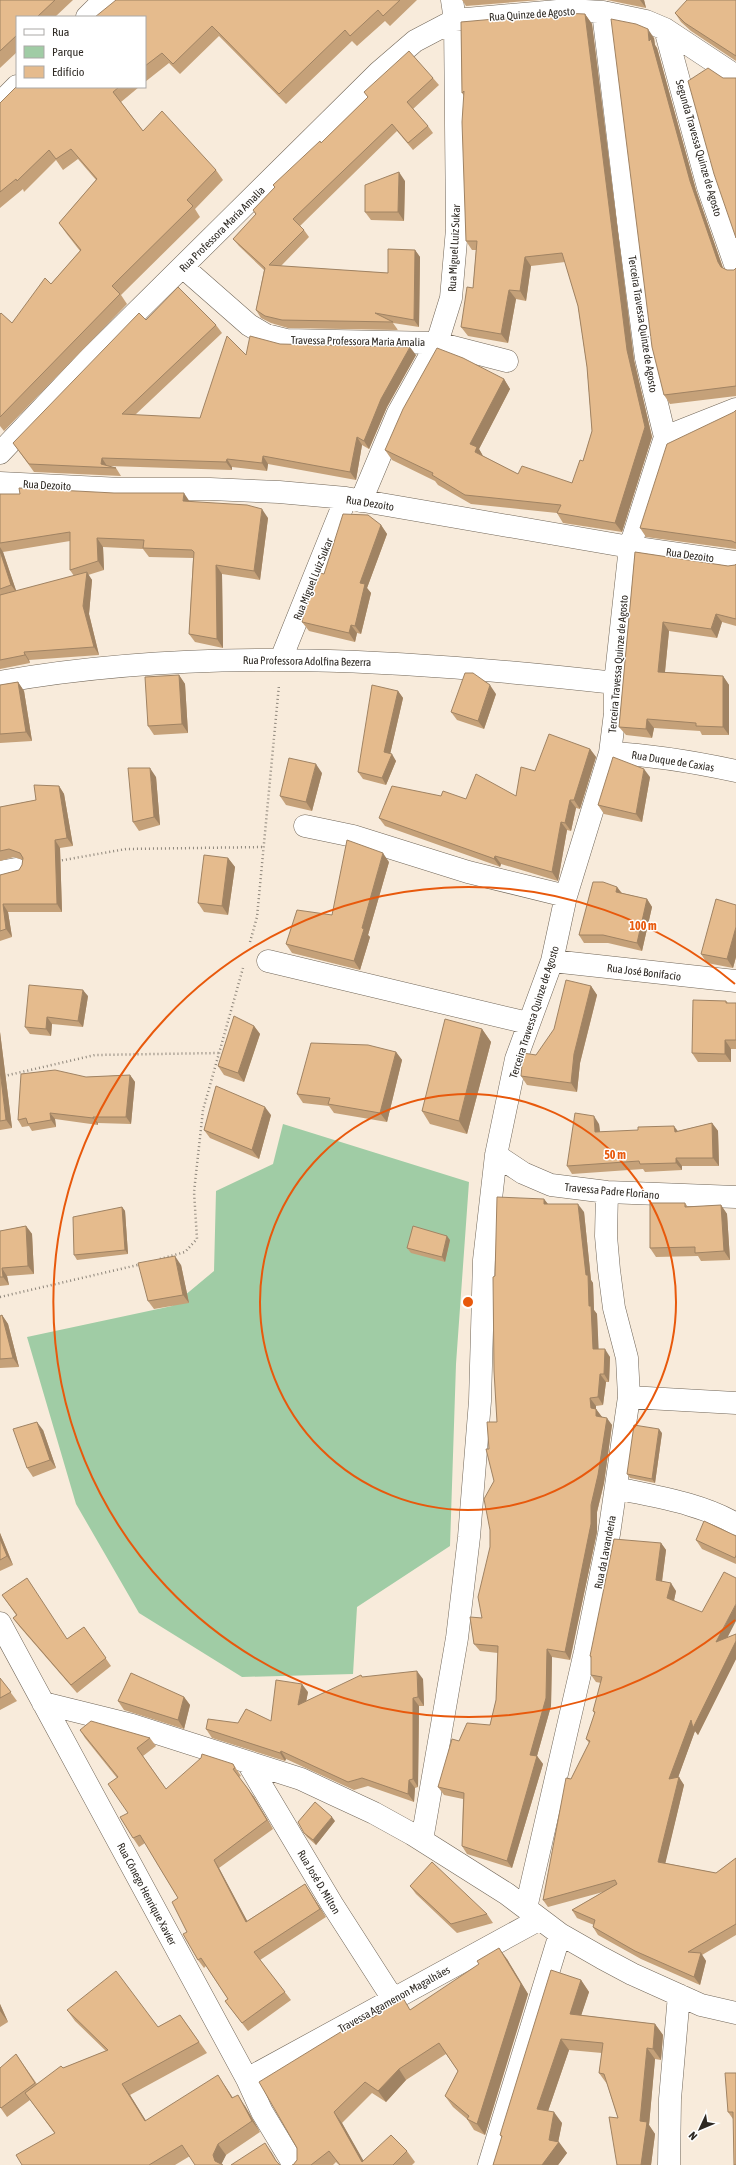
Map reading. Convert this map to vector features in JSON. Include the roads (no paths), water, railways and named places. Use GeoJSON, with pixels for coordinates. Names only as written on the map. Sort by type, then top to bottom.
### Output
{"type":"FeatureCollection","features":[{"type":"Feature","properties":{"kind":"street"},"geometry":{"type":"LineString","coordinates":[[88,16],[104,0]]}},
{"type":"Feature","properties":{"kind":"street","name":"Rua Quinze de Agosto"},"geometry":{"type":"LineString","coordinates":[[453,10],[616,9],[665,28],[736,76]]}},
{"type":"Feature","properties":{"kind":"street","name":"Terceira Travessa Quinze de Agosto"},"geometry":{"type":"LineString","coordinates":[[422,1840],[457,1638],[469,1537],[480,1401],[484,1260],[496,1155],[513,1073],[528,1023],[552,961],[566,896],[610,753],[615,713],[615,683],[630,547],[665,437],[646,358],[629,230],[616,9]]}},
{"type":"Feature","properties":{"kind":"street","name":"Rua Professora Maria Amalia"},"geometry":{"type":"LineString","coordinates":[[0,453],[89,359],[184,268],[379,72],[453,10]]}},
{"type":"Feature","properties":{"kind":"street","name":"Rua Miguel Luiz Sukar"},"geometry":{"type":"LineString","coordinates":[[281,659],[353,500],[398,413],[437,343],[451,298],[456,267],[457,229],[453,10]]}},
{"type":"Feature","properties":{"kind":"street","name":"Segunda Travessa Quinze de Agosto"},"geometry":{"type":"LineString","coordinates":[[665,28],[706,180],[736,267]]}},
{"type":"Feature","properties":{"kind":"street"},"geometry":{"type":"LineString","coordinates":[[0,102],[16,87]]}},
{"type":"Feature","properties":{"kind":"street","name":"Travessa Professora Maria Amalia"},"geometry":{"type":"LineString","coordinates":[[184,268],[231,310],[266,335],[286,340],[437,343],[507,361]]}},
{"type":"Feature","properties":{"kind":"street"},"geometry":{"type":"LineString","coordinates":[[665,437],[736,409]]}},
{"type":"Feature","properties":{"kind":"street","name":"Rua Dezoito"},"geometry":{"type":"LineString","coordinates":[[0,483],[121,489],[218,489],[279,492],[353,500],[630,547],[736,562]]}},
{"type":"Feature","properties":{"kind":"street","name":"Rua Professora Adolfina Bezerra"},"geometry":{"type":"LineString","coordinates":[[0,682],[84,670],[158,664],[281,659],[346,660],[471,668],[615,683]]}},
{"type":"Feature","properties":{"kind":"street","name":"Rua Duque de Caxias"},"geometry":{"type":"LineString","coordinates":[[610,753],[671,758],[736,771]]}},
{"type":"Feature","properties":{"kind":"street"},"geometry":{"type":"LineString","coordinates":[[305,826],[353,836],[468,872],[566,896]]}},
{"type":"Feature","properties":{"kind":"street","name":"Rua José Bonifacio"},"geometry":{"type":"LineString","coordinates":[[552,961],[736,981]]}},
{"type":"Feature","properties":{"kind":"street"},"geometry":{"type":"LineString","coordinates":[[268,962],[528,1023]]}},
{"type":"Feature","properties":{"kind":"street","name":"Travessa Padre Floriano"},"geometry":{"type":"LineString","coordinates":[[496,1155],[523,1173],[551,1185],[607,1192],[736,1197]]}},
{"type":"Feature","properties":{"kind":"street","name":"Rua da Lavanderia"},"geometry":{"type":"LineString","coordinates":[[533,1913],[609,1534],[629,1397],[627,1358],[614,1308],[609,1270],[606,1236],[607,1192]]}},
{"type":"Feature","properties":{"kind":"street"},"geometry":{"type":"LineString","coordinates":[[629,1397],[736,1403]]}},
{"type":"Feature","properties":{"kind":"street"},"geometry":{"type":"LineString","coordinates":[[616,1488],[682,1502],[721,1515],[736,1524]]}},
{"type":"Feature","properties":{"kind":"street","name":"Rua Cônego Henrique Xavier"},"geometry":{"type":"LineString","coordinates":[[0,1623],[247,2079],[262,2112],[294,2165]]}},
{"type":"Feature","properties":{"kind":"street"},"geometry":{"type":"LineString","coordinates":[[43,1703],[132,1725],[301,1779],[374,1813],[422,1840],[507,1894],[560,1934],[632,1974],[701,2005],[736,2013]]}},
{"type":"Feature","properties":{"kind":"street","name":"Rua José D. Milton"},"geometry":{"type":"LineString","coordinates":[[248,1763],[332,1904],[393,1999]]}},
{"type":"Feature","properties":{"kind":"street","name":"Travessa Agamenon Magalhães"},"geometry":{"type":"LineString","coordinates":[[247,2079],[393,1999],[533,1913]]}},
{"type":"Feature","properties":{"kind":"street"},"geometry":{"type":"LineString","coordinates":[[489,2165],[560,1934]]}},
{"type":"Feature","properties":{"kind":"street"},"geometry":{"type":"LineString","coordinates":[[669,2165],[670,2099],[679,1995]]}},
{"type":"Feature","properties":{"kind":"street"},"geometry":{"type":"LineString","coordinates":[[258,2149],[276,2136]]}}]}
